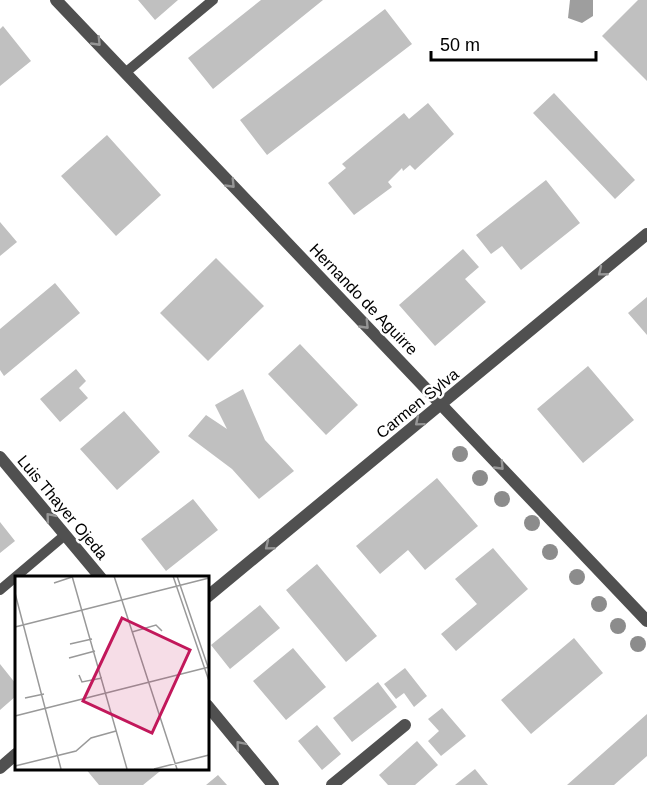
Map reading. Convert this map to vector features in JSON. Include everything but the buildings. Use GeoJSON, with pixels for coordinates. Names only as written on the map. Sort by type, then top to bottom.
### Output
{"type":"FeatureCollection","features":[{"type":"Feature","properties":{"kind":"street","name":"Hernando de Aguirre"},"geometry":{"type":"LineString","coordinates":[[56,0],[647,621]]}},
{"type":"Feature","properties":{"kind":"street","name":"Carmen Sylva"},"geometry":{"type":"LineString","coordinates":[[208,596],[647,234]]}},
{"type":"Feature","properties":{"kind":"street","name":"Luis Thayer Ojeda"},"geometry":{"type":"LineString","coordinates":[[0,457],[99,576]]}},
{"type":"Feature","properties":{"kind":"street"},"geometry":{"type":"LineString","coordinates":[[208,706],[273,785]]}},
{"type":"Feature","properties":{"kind":"street"},"geometry":{"type":"LineString","coordinates":[[332,785],[405,725]]}},
{"type":"Feature","properties":{"kind":"street"},"geometry":{"type":"LineString","coordinates":[[0,768],[15,755]]}},
{"type":"Feature","properties":{"kind":"lane"},"geometry":{"type":"LineString","coordinates":[[125,73],[213,0]]}},
{"type":"Feature","properties":{"kind":"lane"},"geometry":{"type":"LineString","coordinates":[[17,576],[65,535]]}},
{"type":"Feature","properties":{"kind":"lane"},"geometry":{"type":"LineString","coordinates":[[0,590],[15,577]]}},
{"type":"Feature","properties":{"kind":"shaded area"},"geometry":{"type":"Polygon","coordinates":[[[570,0],[593,0],[593,16],[582,23],[568,18],[570,0]]]}}]}
